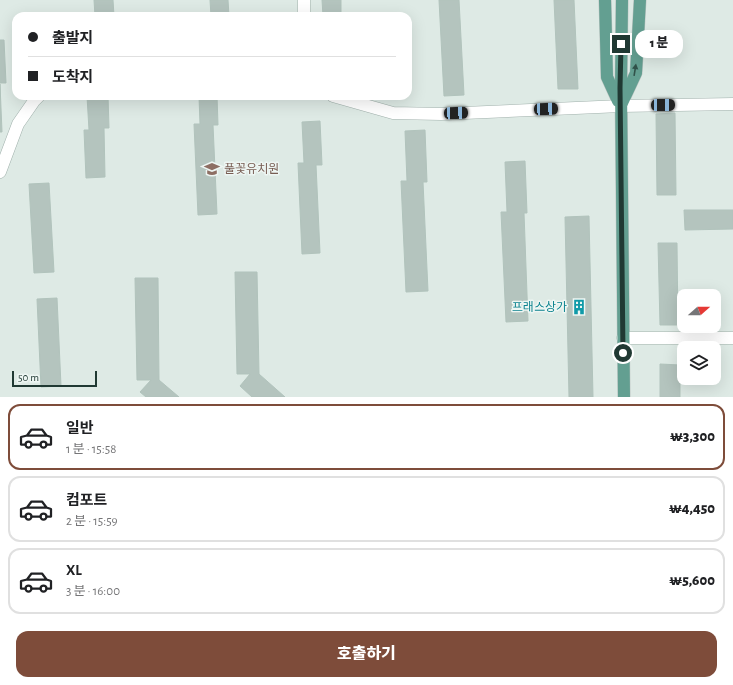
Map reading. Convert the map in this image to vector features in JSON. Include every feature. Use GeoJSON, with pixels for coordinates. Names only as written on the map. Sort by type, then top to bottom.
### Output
{"type":"FeatureCollection","features":[{"type":"Feature","properties":{"kind":"main road"},"geometry":{"type":"LineString","coordinates":[[605,0],[607,77],[621,106]]}},
{"type":"Feature","properties":{"kind":"main road"},"geometry":{"type":"LineString","coordinates":[[622,0],[620,88],[624,397]]}},
{"type":"Feature","properties":{"kind":"main road"},"geometry":{"type":"LineString","coordinates":[[621,106],[636,73],[640,0]]}},
{"type":"Feature","properties":{"kind":"lane"},"geometry":{"type":"LineString","coordinates":[[304,0],[304,12]]}},
{"type":"Feature","properties":{"kind":"lane"},"geometry":{"type":"LineString","coordinates":[[0,172],[18,124],[35,100]]}},
{"type":"Feature","properties":{"kind":"lane"},"geometry":{"type":"LineString","coordinates":[[346,100],[393,113],[441,114],[621,106],[733,104]]}},
{"type":"Feature","properties":{"kind":"lane"},"geometry":{"type":"LineString","coordinates":[[623,338],[733,338]]}},
{"type":"Feature","properties":{"kind":"building"},"geometry":{"type":"Polygon","coordinates":[[[94,0],[113,0],[114,12],[95,12],[94,0]]]}},
{"type":"Feature","properties":{"kind":"building"},"geometry":{"type":"Polygon","coordinates":[[[210,0],[228,0],[229,12],[211,12],[210,0]]]}},
{"type":"Feature","properties":{"kind":"building"},"geometry":{"type":"Polygon","coordinates":[[[322,0],[341,0],[341,12],[323,12],[322,0]]]}},
{"type":"Feature","properties":{"kind":"building"},"geometry":{"type":"Polygon","coordinates":[[[439,0],[459,0],[464,95],[444,96],[439,0]]]}},
{"type":"Feature","properties":{"kind":"building"},"geometry":{"type":"Polygon","coordinates":[[[554,0],[574,0],[578,89],[558,89],[554,0]]]}},
{"type":"Feature","properties":{"kind":"building"},"geometry":{"type":"Polygon","coordinates":[[[0,40],[4,40],[6,83],[0,83],[0,40]]]}},
{"type":"Feature","properties":{"kind":"building"},"geometry":{"type":"Polygon","coordinates":[[[0,84],[2,132],[0,132],[0,84]]]}},
{"type":"Feature","properties":{"kind":"building"},"geometry":{"type":"Polygon","coordinates":[[[87,100],[108,100],[109,128],[104,128],[105,177],[86,178],[84,130],[89,130],[87,100]]]}},
{"type":"Feature","properties":{"kind":"building"},"geometry":{"type":"Polygon","coordinates":[[[199,100],[217,100],[218,125],[213,125],[217,214],[198,215],[194,124],[200,124],[199,100]]]}},
{"type":"Feature","properties":{"kind":"building"},"geometry":{"type":"Polygon","coordinates":[[[675,113],[676,195],[657,195],[656,114],[675,113]]]}},
{"type":"Feature","properties":{"kind":"building"},"geometry":{"type":"Polygon","coordinates":[[[320,121],[322,165],[316,165],[320,253],[302,254],[298,163],[304,163],[302,122],[320,121]]]}},
{"type":"Feature","properties":{"kind":"building"},"geometry":{"type":"Polygon","coordinates":[[[425,130],[427,182],[423,182],[428,291],[406,292],[401,181],[407,181],[405,131],[425,130]]]}},
{"type":"Feature","properties":{"kind":"building"},"geometry":{"type":"Polygon","coordinates":[[[525,161],[527,213],[524,213],[528,321],[506,322],[501,212],[507,212],[505,162],[525,161]]]}},
{"type":"Feature","properties":{"kind":"building"},"geometry":{"type":"Polygon","coordinates":[[[49,183],[54,272],[34,273],[29,184],[49,183]]]}},
{"type":"Feature","properties":{"kind":"building"},"geometry":{"type":"Polygon","coordinates":[[[684,210],[733,210],[733,229],[685,230],[684,210]]]}},
{"type":"Feature","properties":{"kind":"building","name":"프래스상가"},"geometry":{"type":"Polygon","coordinates":[[[589,216],[593,397],[569,397],[565,217],[589,216]]]}},
{"type":"Feature","properties":{"kind":"building"},"geometry":{"type":"Polygon","coordinates":[[[658,243],[677,243],[677,325],[660,325],[658,243]]]}},
{"type":"Feature","properties":{"kind":"building"},"geometry":{"type":"Polygon","coordinates":[[[235,272],[257,272],[259,374],[285,397],[252,397],[240,386],[250,374],[237,374],[235,272]]]}},
{"type":"Feature","properties":{"kind":"building"},"geometry":{"type":"Polygon","coordinates":[[[135,278],[158,278],[159,380],[179,397],[146,397],[140,392],[151,380],[137,380],[135,278]]]}},
{"type":"Feature","properties":{"kind":"building"},"geometry":{"type":"Polygon","coordinates":[[[57,298],[61,386],[41,387],[37,299],[57,298]]]}},
{"type":"Feature","properties":{"kind":"building"},"geometry":{"type":"Polygon","coordinates":[[[660,364],[677,365],[677,385],[680,385],[680,397],[660,397],[660,364]]]}},
{"type":"Feature","properties":{"kind":"place","name":"풀꽃유치원"},"geometry":{"type":"Point","coordinates":[212,169]}},
{"type":"Feature","properties":{"kind":"place","name":"프래스상가"},"geometry":{"type":"Point","coordinates":[579,307]}},
{"type":"Feature","properties":{"kind":"route"},"geometry":{"type":"LineString","coordinates":[[621,44],[620,88],[623,353]]}}]}
